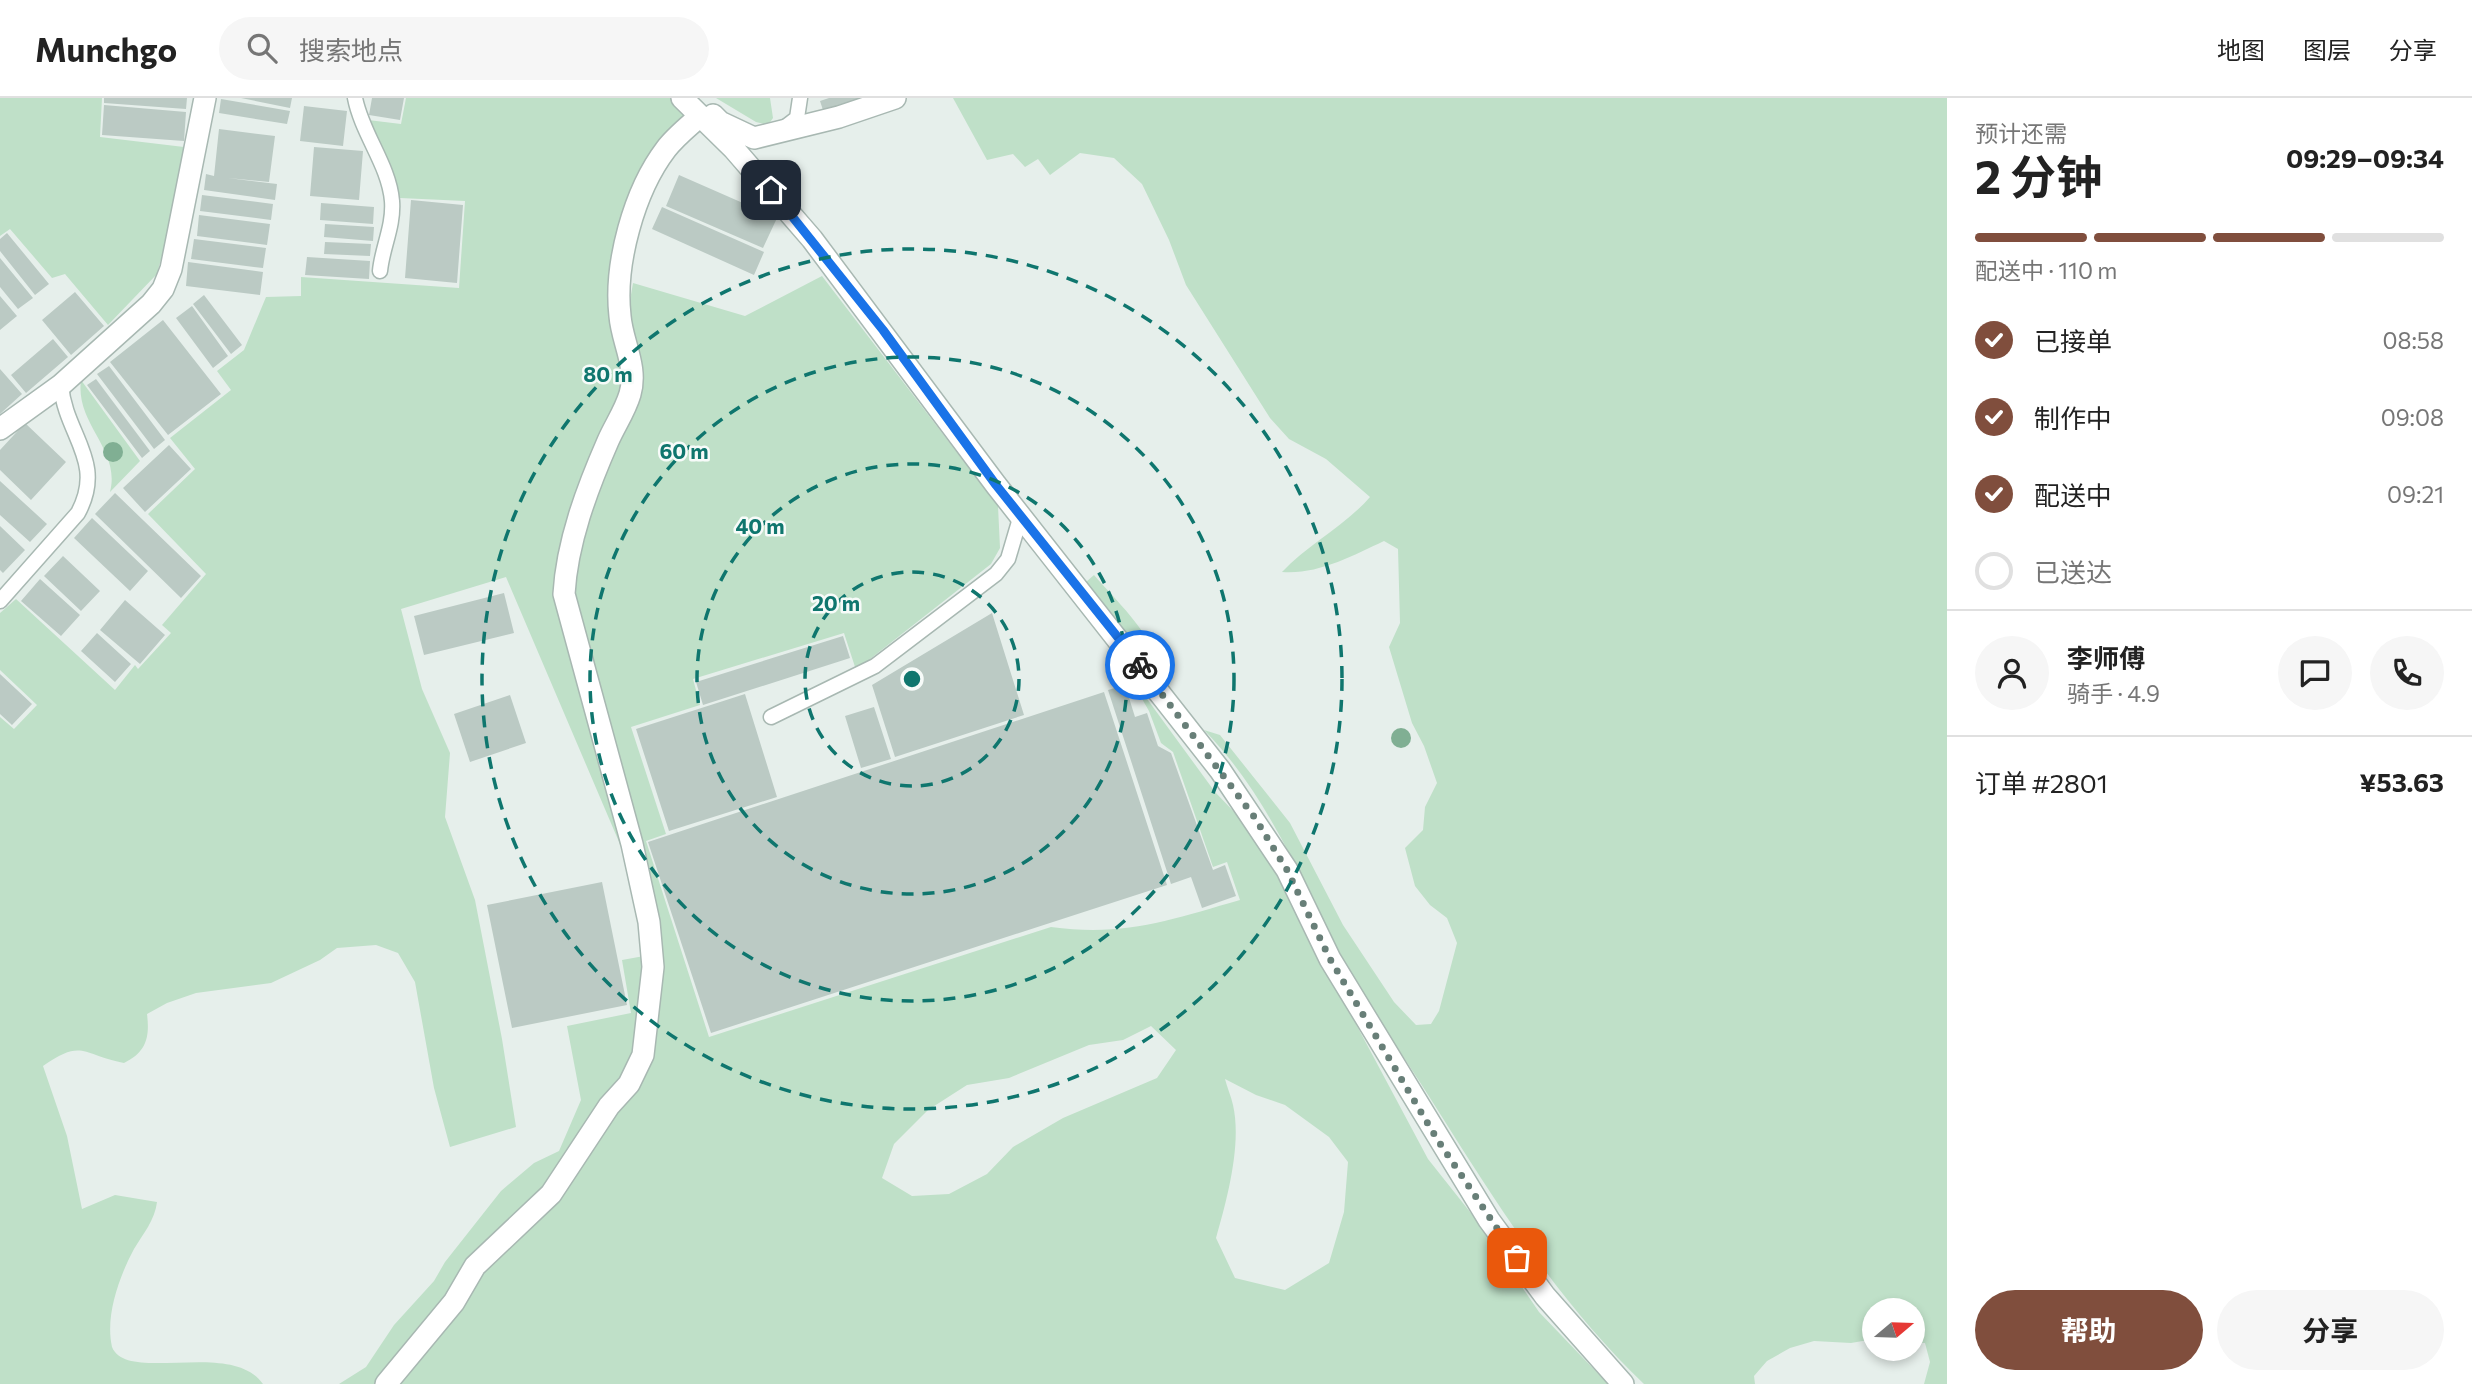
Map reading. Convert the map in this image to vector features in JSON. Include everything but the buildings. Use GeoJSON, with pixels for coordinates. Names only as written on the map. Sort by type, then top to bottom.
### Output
{"type":"FeatureCollection","features":[{"type":"Feature","properties":{"kind":"street"},"geometry":{"type":"LineString","coordinates":[[0,429],[61,385],[151,304],[163,289],[171,269],[205,98]]}},
{"type":"Feature","properties":{"kind":"street"},"geometry":{"type":"LineString","coordinates":[[682,98],[720,122],[754,138],[895,98]]}},
{"type":"Feature","properties":{"kind":"street"},"geometry":{"type":"LineString","coordinates":[[698,107],[812,239],[1021,515],[1166,697],[1255,818],[1287,870],[1330,959],[1489,1220],[1545,1296],[1623,1384]]}},
{"type":"Feature","properties":{"kind":"street"},"geometry":{"type":"LineString","coordinates":[[386,1384],[454,1302],[475,1266],[551,1194],[609,1106],[629,1084],[643,1055],[653,967],[649,922],[620,798],[572,628],[564,584],[566,565],[595,471],[622,416],[631,390],[632,368],[620,316],[619,282],[631,222],[666,149],[698,107]]}},
{"type":"Feature","properties":{"kind":"lane"},"geometry":{"type":"LineString","coordinates":[[355,98],[366,134],[391,190],[392,219],[380,271]]}},
{"type":"Feature","properties":{"kind":"lane"},"geometry":{"type":"LineString","coordinates":[[779,133],[797,118],[800,98]]}},
{"type":"Feature","properties":{"kind":"lane"},"geometry":{"type":"LineString","coordinates":[[0,601],[78,513],[88,496],[90,474],[87,456],[70,421],[61,385]]}},
{"type":"Feature","properties":{"kind":"lane"},"geometry":{"type":"LineString","coordinates":[[771,717],[875,666],[996,574],[1008,559],[1021,515]]}},
{"type":"Feature","properties":{"kind":"green space"},"geometry":{"type":"Polygon","coordinates":[[[0,98],[102,98],[100,137],[184,147],[168,233],[157,274],[108,325],[65,274],[52,278],[10,229],[0,236],[0,98]]]}},
{"type":"Feature","properties":{"kind":"green space"},"geometry":{"type":"Polygon","coordinates":[[[406,98],[673,98],[682,108],[684,121],[623,221],[626,389],[559,556],[628,863],[506,577],[401,609],[422,689],[450,753],[445,817],[475,900],[516,1127],[450,1147],[434,1088],[415,982],[398,953],[376,945],[337,948],[320,960],[271,983],[196,993],[167,1003],[147,1014],[145,1043],[137,1054],[124,1063],[83,1051],[56,1058],[43,1066],[67,1136],[82,1209],[115,1195],[157,1202],[151,1221],[134,1249],[119,1284],[110,1323],[112,1347],[122,1357],[138,1362],[228,1364],[248,1371],[263,1384],[0,1384],[0,717],[14,729],[37,705],[0,670],[0,613],[16,599],[115,690],[135,665],[138,669],[171,633],[162,625],[206,574],[148,514],[195,469],[170,438],[231,390],[217,371],[244,350],[266,297],[301,296],[301,277],[459,288],[465,201],[400,198],[393,174],[368,120],[401,124],[406,98]]]}},
{"type":"Feature","properties":{"kind":"green space"},"geometry":{"type":"Polygon","coordinates":[[[716,98],[770,98],[773,118],[768,125],[756,122],[716,98]]]}},
{"type":"Feature","properties":{"kind":"green space"},"geometry":{"type":"Polygon","coordinates":[[[953,98],[1947,98],[1947,1384],[1924,1384],[1930,1362],[1925,1343],[1925,1298],[1862,1298],[1862,1341],[1814,1341],[1790,1348],[1767,1361],[1754,1376],[1755,1384],[1644,1384],[1558,1288],[1483,1182],[1367,1000],[1251,788],[1204,730],[1220,735],[1290,823],[1343,925],[1394,1002],[1416,1025],[1431,1024],[1439,1011],[1457,943],[1447,918],[1430,905],[1415,886],[1405,848],[1423,830],[1425,807],[1437,783],[1424,746],[1412,723],[1389,647],[1400,623],[1398,549],[1384,541],[1347,558],[1308,571],[1282,572],[1370,497],[1326,459],[1289,439],[1270,418],[1186,285],[1169,240],[1142,184],[1114,158],[1080,153],[1050,175],[1038,159],[1025,167],[1013,154],[987,160],[953,98]]]}},
{"type":"Feature","properties":{"kind":"green space"},"geometry":{"type":"Polygon","coordinates":[[[822,276],[998,506],[1000,548],[991,564],[856,670],[844,633],[693,679],[700,705],[631,727],[666,834],[646,841],[709,1037],[1051,927],[1101,930],[1147,925],[1240,900],[1227,862],[1213,867],[1173,752],[1161,743],[1149,711],[1123,666],[1215,792],[1240,818],[1271,865],[1428,1159],[1474,1217],[1539,1312],[1608,1384],[393,1384],[478,1271],[633,1090],[658,971],[570,596],[591,505],[626,423],[627,318],[633,283],[745,316],[822,276]],[[1151,1026],[1123,1040],[1089,1045],[1009,1078],[967,1085],[928,1110],[894,1144],[882,1178],[912,1196],[949,1194],[987,1174],[1013,1147],[1063,1118],[1157,1078],[1176,1050],[1151,1026]],[[1225,1079],[1233,1105],[1236,1137],[1229,1190],[1216,1238],[1235,1278],[1285,1290],[1329,1263],[1344,1212],[1348,1162],[1329,1137],[1285,1105],[1256,1095],[1225,1079]]]}},
{"type":"Feature","properties":{"kind":"green space"},"geometry":{"type":"Polygon","coordinates":[[[81,380],[140,461],[110,492],[112,477],[109,463],[85,410],[81,396],[81,380]]]}},
{"type":"Feature","properties":{"kind":"green space"},"geometry":{"type":"Polygon","coordinates":[[[1094,575],[1146,637],[1160,665],[1163,680],[1086,582],[1094,575]]]}},
{"type":"Feature","properties":{"kind":"green space"},"geometry":{"type":"Polygon","coordinates":[[[644,956],[638,1052],[549,1189],[448,1296],[377,1384],[339,1384],[366,1367],[394,1325],[434,1281],[445,1262],[501,1191],[534,1163],[559,1151],[581,1100],[567,1026],[631,1013],[622,960],[644,956]]]}},
{"type":"Feature","properties":{"kind":"way so far"},"geometry":{"type":"LineString","coordinates":[[1140,665],[1255,818],[1287,870],[1330,959],[1437,1139],[1517,1258]]}},
{"type":"Feature","properties":{"kind":"route"},"geometry":{"type":"LineString","coordinates":[[771,190],[883,330],[996,485],[1140,665]]}}]}
